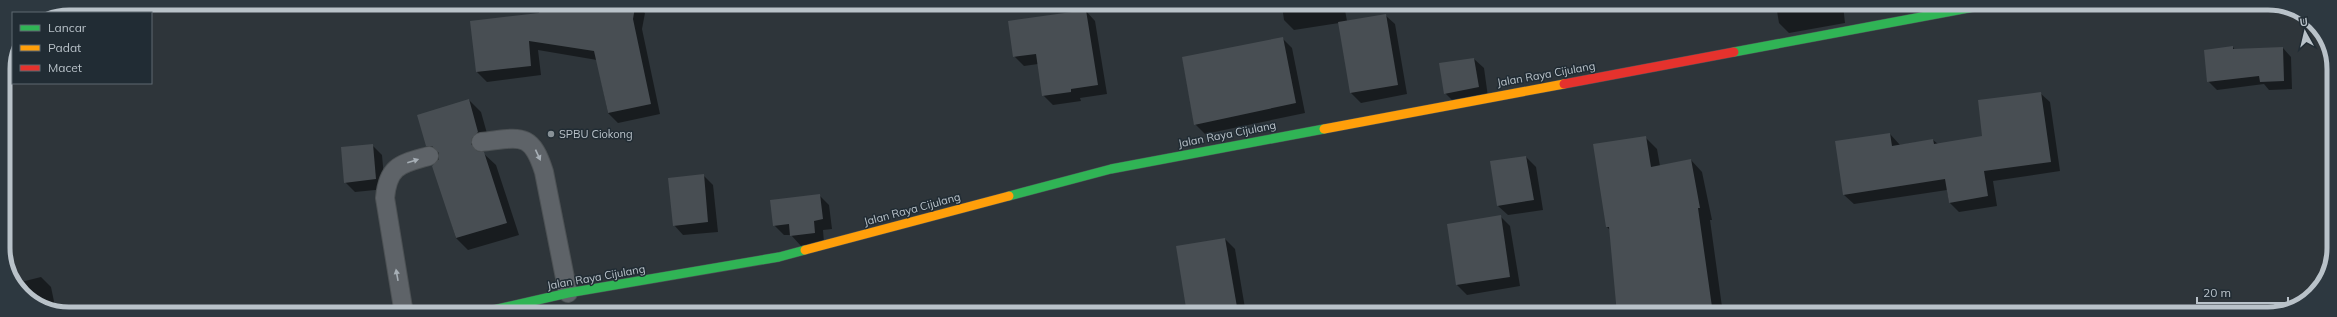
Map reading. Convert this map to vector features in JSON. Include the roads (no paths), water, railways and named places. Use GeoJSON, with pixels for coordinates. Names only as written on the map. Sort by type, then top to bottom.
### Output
{"type":"FeatureCollection","features":[{"type":"Feature","properties":{"kind":"highway","name":"Jalan Raya Cijulang"},"geometry":{"type":"LineString","coordinates":[[506,307],[568,293],[779,257],[1111,169],[1958,10]]}},
{"type":"Feature","properties":{"kind":"lane"},"geometry":{"type":"LineString","coordinates":[[481,142],[511,139],[525,141],[533,145],[539,155],[544,172],[568,293]]}},
{"type":"Feature","properties":{"kind":"lane"},"geometry":{"type":"LineString","coordinates":[[403,307],[385,198],[386,186],[391,173],[399,165],[429,156]]}},
{"type":"Feature","properties":{"kind":"place","name":"SPBU Ciokong"},"geometry":{"type":"Point","coordinates":[551,134]}}]}
